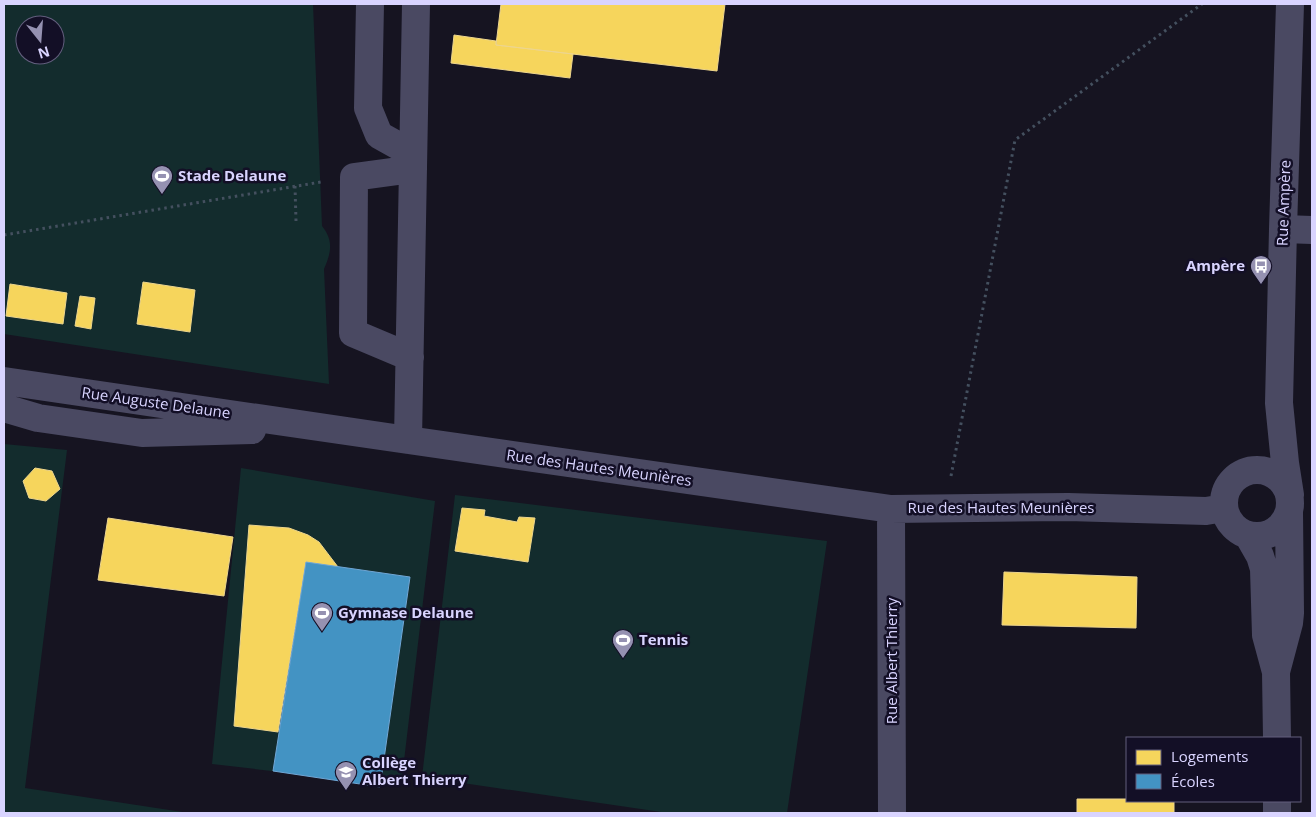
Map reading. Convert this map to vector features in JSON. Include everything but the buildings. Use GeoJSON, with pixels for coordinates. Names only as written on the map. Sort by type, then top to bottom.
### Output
{"type":"FeatureCollection","features":[{"type":"Feature","properties":{"kind":"street"},"geometry":{"type":"LineString","coordinates":[[370,4],[368,108],[380,135],[413,161]]}},
{"type":"Feature","properties":{"kind":"street"},"geometry":{"type":"LineString","coordinates":[[408,440],[416,4]]}},
{"type":"Feature","properties":{"kind":"street","name":"Rue Ampère"},"geometry":{"type":"LineString","coordinates":[[1276,672],[1290,618],[1292,519],[1280,403],[1290,4]]}},
{"type":"Feature","properties":{"kind":"street"},"geometry":{"type":"LineString","coordinates":[[410,357],[354,333],[354,177],[413,161]]}},
{"type":"Feature","properties":{"kind":"street"},"geometry":{"type":"LineString","coordinates":[[1283,229],[1312,230]]}},
{"type":"Feature","properties":{"kind":"street","name":"Rue Auguste Delaune"},"geometry":{"type":"LineString","coordinates":[[4,381],[408,440]]}},
{"type":"Feature","properties":{"kind":"street","name":"Rue Ampère"},"geometry":{"type":"LineString","coordinates":[[1233,479],[1257,459],[1264,450],[1280,403]]}},
{"type":"Feature","properties":{"kind":"street","name":"Rue Auguste Delaune"},"geometry":{"type":"LineString","coordinates":[[4,408],[38,418],[142,433],[236,431],[309,426]]}},
{"type":"Feature","properties":{"kind":"street","name":"Rue des Hautes Meunières"},"geometry":{"type":"LineString","coordinates":[[408,440],[891,509],[1068,508],[1206,511],[1224,508]]}},
{"type":"Feature","properties":{"kind":"street"},"geometry":{"type":"LineString","coordinates":[[1254,470],[1266,471],[1277,476],[1285,484],[1292,519],[1271,534],[1260,536],[1248,535],[1237,530],[1229,522],[1224,508],[1227,488],[1233,479],[1243,472],[1254,470]]}},
{"type":"Feature","properties":{"kind":"street","name":"Rue Albert Thierry"},"geometry":{"type":"LineString","coordinates":[[891,509],[892,813]]}},
{"type":"Feature","properties":{"kind":"street","name":"Rue Ampère"},"geometry":{"type":"LineString","coordinates":[[1248,535],[1260,556],[1264,569],[1266,635],[1276,672],[1277,737]]}},
{"type":"Feature","properties":{"kind":"path"},"geometry":{"type":"LineString","coordinates":[[946,508],[954,456],[1014,140],[1202,4]]}},
{"type":"Feature","properties":{"kind":"path"},"geometry":{"type":"LineString","coordinates":[[4,235],[354,177]]}},
{"type":"Feature","properties":{"kind":"path"},"geometry":{"type":"LineString","coordinates":[[295,186],[296,221]]}},
{"type":"Feature","properties":{"kind":"green space","name":"Stade Delaune"},"geometry":{"type":"Polygon","coordinates":[[[4,4],[313,4],[322,226],[330,242],[328,258],[324,269],[329,384],[4,334],[4,4]]]}},
{"type":"Feature","properties":{"kind":"green space"},"geometry":{"type":"Polygon","coordinates":[[[4,444],[67,450],[25,788],[189,813],[4,813],[4,444]]]}},
{"type":"Feature","properties":{"kind":"green space","name":"Gymnase Delaune"},"geometry":{"type":"Polygon","coordinates":[[[241,468],[435,501],[401,786],[212,764],[241,468]]]}},
{"type":"Feature","properties":{"kind":"green space","name":"Tennis"},"geometry":{"type":"Polygon","coordinates":[[[455,495],[827,541],[787,813],[668,813],[422,777],[455,495]]]}},
{"type":"Feature","properties":{"kind":"place","name":"Stade Delaune"},"geometry":{"type":"Point","coordinates":[162,195]}},
{"type":"Feature","properties":{"kind":"place","name":"Ampère"},"geometry":{"type":"Point","coordinates":[1261,285]}},
{"type":"Feature","properties":{"kind":"place","name":"Gymnase Delaune"},"geometry":{"type":"Point","coordinates":[322,632]}},
{"type":"Feature","properties":{"kind":"place","name":"Tennis"},"geometry":{"type":"Point","coordinates":[623,659]}},
{"type":"Feature","properties":{"kind":"place","name":"Collège Albert Thierry"},"geometry":{"type":"Point","coordinates":[346,791]}}]}
